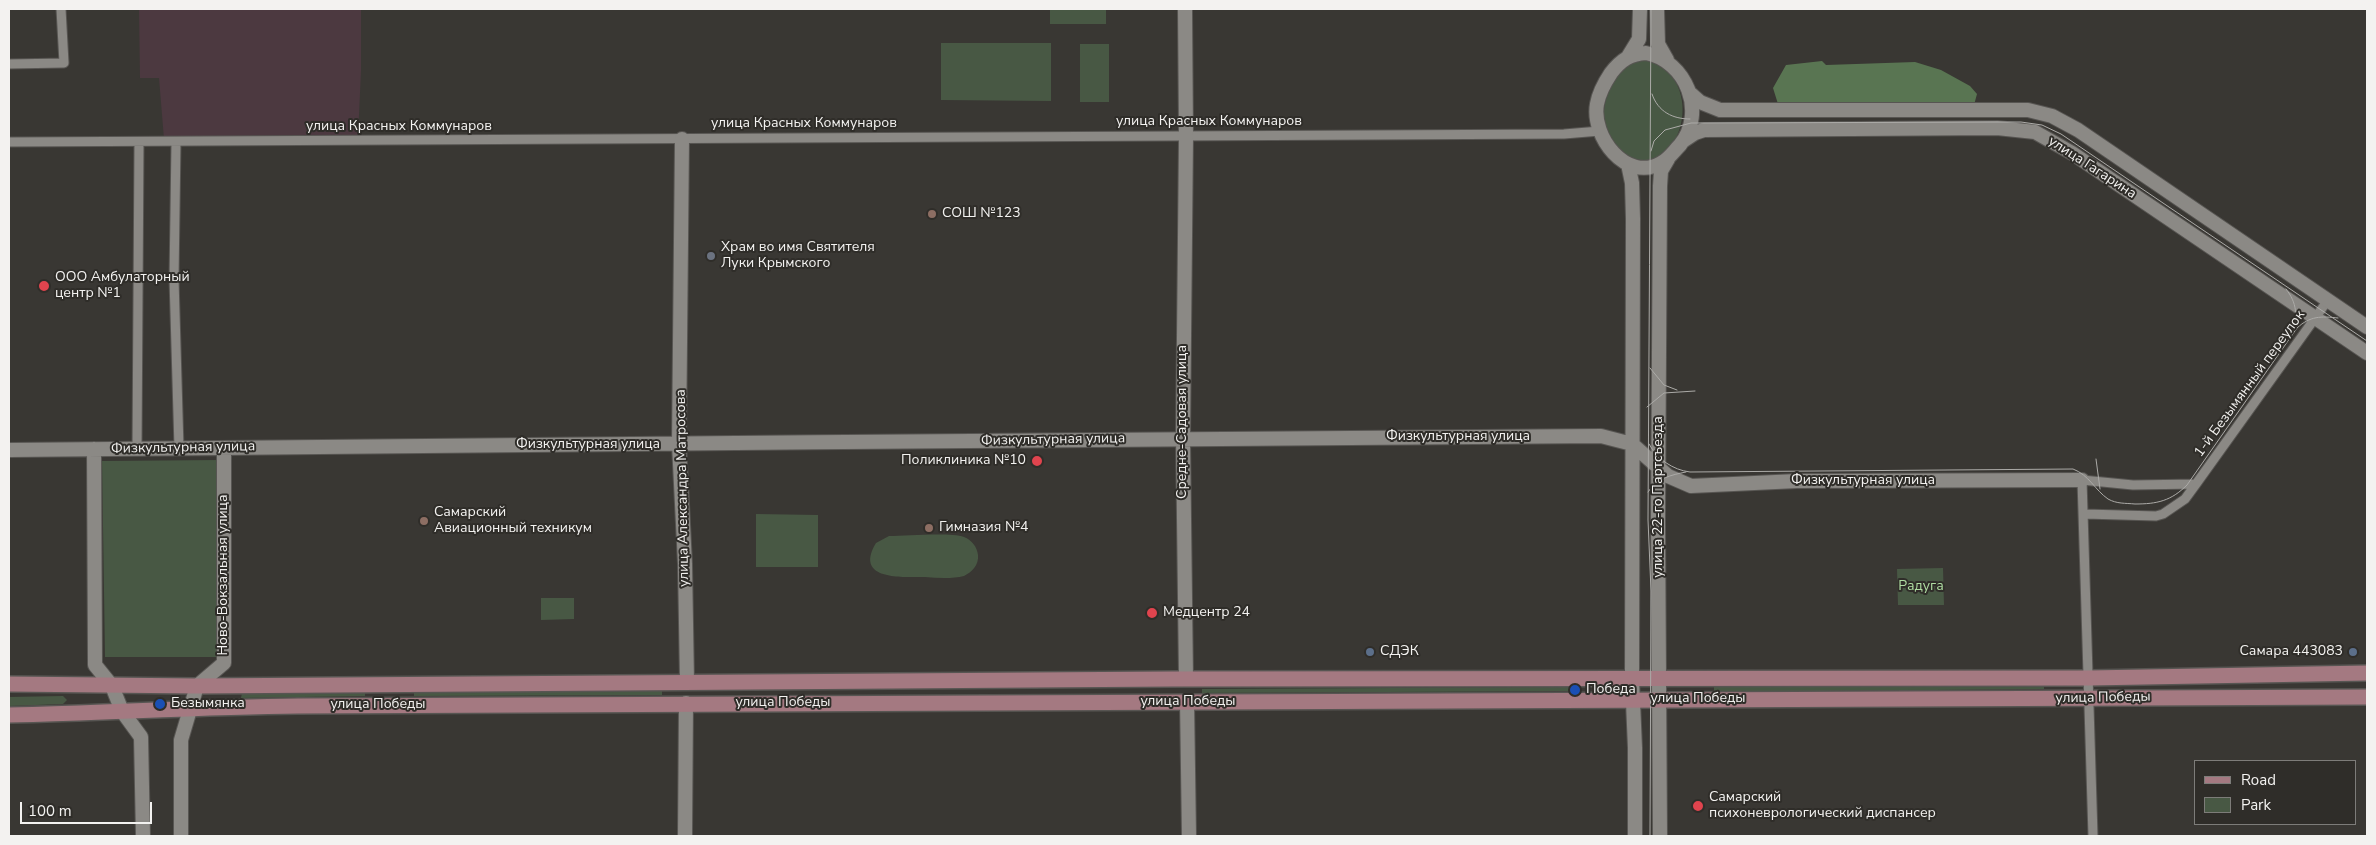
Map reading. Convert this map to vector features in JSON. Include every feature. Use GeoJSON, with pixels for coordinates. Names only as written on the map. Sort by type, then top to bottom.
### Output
{"type":"FeatureCollection","features":[{"type":"Feature","properties":{"kind":"main road","name":"Средне-Садовая улица"},"geometry":{"type":"LineString","coordinates":[[1185,9],[1186,136],[1182,438],[1189,836]]}},
{"type":"Feature","properties":{"kind":"main road"},"geometry":{"type":"LineString","coordinates":[[1628,57],[1639,39],[1640,9]]}},
{"type":"Feature","properties":{"kind":"main road"},"geometry":{"type":"LineString","coordinates":[[1657,9],[1658,44],[1691,94],[1691,123],[1683,141],[1668,159],[1660,164],[1644,167],[1628,164],[1611,151],[1600,131],[1597,105],[1602,89],[1620,62],[1628,57],[1646,53],[1667,60]]}},
{"type":"Feature","properties":{"kind":"main road","name":"улица Гагарина"},"geometry":{"type":"LineString","coordinates":[[1691,94],[1700,102],[1720,110],[2039,112],[2078,130],[2367,328]]}},
{"type":"Feature","properties":{"kind":"main road","name":"улица Гагарина"},"geometry":{"type":"LineString","coordinates":[[1683,141],[1695,133],[1704,130],[1996,128],[2035,132],[2072,153],[2367,353]]}},
{"type":"Feature","properties":{"kind":"main road","name":"улица Александра Матросова"},"geometry":{"type":"LineString","coordinates":[[682,139],[679,444],[685,564],[687,682],[685,836]]}},
{"type":"Feature","properties":{"kind":"main road","name":"улица 22-го Партсъезда"},"geometry":{"type":"LineString","coordinates":[[1660,836],[1658,679],[1660,186],[1661,171],[1668,159]]}},
{"type":"Feature","properties":{"kind":"main road","name":"улица 22-го Партсъезда"},"geometry":{"type":"LineString","coordinates":[[1628,164],[1632,183],[1633,210],[1632,679],[1635,836]]}},
{"type":"Feature","properties":{"kind":"main road","name":"Физкультурная улица"},"geometry":{"type":"LineString","coordinates":[[9,450],[1182,438],[1601,436],[1632,444],[1668,476],[1691,486],[1797,481],[2082,480]]}},
{"type":"Feature","properties":{"kind":"main road","name":"Ново-Вокзальная улица"},"geometry":{"type":"LineString","coordinates":[[197,686],[224,663],[224,448]]}},
{"type":"Feature","properties":{"kind":"main road"},"geometry":{"type":"LineString","coordinates":[[94,449],[95,665],[112,686],[122,711],[141,737],[143,836]]}},
{"type":"Feature","properties":{"kind":"main road","name":"улица Победы"},"geometry":{"type":"LineString","coordinates":[[9,684],[197,686],[1186,679],[2089,678],[2367,674]]}},
{"type":"Feature","properties":{"kind":"main road"},"geometry":{"type":"LineString","coordinates":[[1717,678],[1707,684],[1706,689],[1708,694],[1720,699]]}},
{"type":"Feature","properties":{"kind":"main road"},"geometry":{"type":"LineString","coordinates":[[1578,679],[1589,685],[1590,690],[1589,695],[1579,700]]}},
{"type":"Feature","properties":{"kind":"main road"},"geometry":{"type":"LineString","coordinates":[[373,684],[379,688],[381,695],[379,702],[373,705]]}},
{"type":"Feature","properties":{"kind":"main road"},"geometry":{"type":"LineString","coordinates":[[410,684],[404,687],[400,696],[401,700],[412,705]]}},
{"type":"Feature","properties":{"kind":"main road"},"geometry":{"type":"LineString","coordinates":[[73,686],[87,694],[89,701],[87,707],[75,714]]}},
{"type":"Feature","properties":{"kind":"main road"},"geometry":{"type":"LineString","coordinates":[[181,836],[181,740],[197,686]]}},
{"type":"Feature","properties":{"kind":"main road","name":"улица Победы"},"geometry":{"type":"LineString","coordinates":[[9,715],[75,714],[190,707],[373,705],[1579,700],[1658,698],[2367,697]]}},
{"type":"Feature","properties":{"kind":"street"},"geometry":{"type":"LineString","coordinates":[[9,64],[64,63],[61,9]]}},
{"type":"Feature","properties":{"kind":"street","name":"улица Красных Коммунаров"},"geometry":{"type":"LineString","coordinates":[[9,142],[139,143],[1564,134],[1600,131]]}},
{"type":"Feature","properties":{"kind":"street"},"geometry":{"type":"LineString","coordinates":[[176,142],[174,279],[178,448]]}},
{"type":"Feature","properties":{"kind":"street"},"geometry":{"type":"LineString","coordinates":[[137,448],[139,143]]}},
{"type":"Feature","properties":{"kind":"street","name":"1-й Безымянный переулок"},"geometry":{"type":"LineString","coordinates":[[2085,514],[2156,516],[2163,514],[2185,499],[2328,300]]}},
{"type":"Feature","properties":{"kind":"street"},"geometry":{"type":"LineString","coordinates":[[2093,836],[2085,514],[2082,480],[2133,485],[2196,484]]}},
{"type":"Feature","properties":{"kind":"shaded area"},"geometry":{"type":"Polygon","coordinates":[[[139,9],[361,9],[358,137],[164,139],[159,78],[140,78],[139,9]]]}},
{"type":"Feature","properties":{"kind":"green space"},"geometry":{"type":"Polygon","coordinates":[[[1050,9],[1106,9],[1106,24],[1050,24],[1050,9]]]}},
{"type":"Feature","properties":{"kind":"green space"},"geometry":{"type":"Polygon","coordinates":[[[941,43],[1051,43],[1051,101],[941,100],[941,43]]]}},
{"type":"Feature","properties":{"kind":"green space"},"geometry":{"type":"Polygon","coordinates":[[[1080,44],[1109,44],[1109,102],[1080,102],[1080,44]]]}},
{"type":"Feature","properties":{"kind":"green space"},"geometry":{"type":"Polygon","coordinates":[[[1637,59],[1655,62],[1672,77],[1681,95],[1682,116],[1678,135],[1667,150],[1653,159],[1636,159],[1616,147],[1610,140],[1604,124],[1606,99],[1617,74],[1637,59]]]}},
{"type":"Feature","properties":{"kind":"green space"},"geometry":{"type":"Polygon","coordinates":[[[1822,61],[1826,65],[1915,62],[1941,70],[1970,86],[1977,94],[1974,105],[1883,103],[1828,107],[1778,104],[1773,88],[1786,65],[1822,61]]]}},
{"type":"Feature","properties":{"kind":"green space"},"geometry":{"type":"Polygon","coordinates":[[[219,460],[220,657],[105,657],[102,461],[219,460]]]}},
{"type":"Feature","properties":{"kind":"green space"},"geometry":{"type":"Polygon","coordinates":[[[756,514],[818,515],[818,567],[756,567],[756,514]]]}},
{"type":"Feature","properties":{"kind":"green space"},"geometry":{"type":"Polygon","coordinates":[[[939,534],[964,537],[972,542],[975,547],[978,555],[977,562],[970,572],[959,577],[905,577],[884,574],[876,570],[871,564],[871,555],[876,543],[889,536],[939,534]]]}},
{"type":"Feature","properties":{"kind":"green space","name":"Радyга"},"geometry":{"type":"Polygon","coordinates":[[[1943,568],[1944,605],[1898,605],[1897,569],[1943,568]]]}},
{"type":"Feature","properties":{"kind":"green space"},"geometry":{"type":"Polygon","coordinates":[[[541,598],[574,598],[574,619],[541,620],[541,598]]]}},
{"type":"Feature","properties":{"kind":"green space"},"geometry":{"type":"Polygon","coordinates":[[[2044,683],[2044,689],[1714,692],[1714,686],[2044,683]]]}},
{"type":"Feature","properties":{"kind":"green space"},"geometry":{"type":"Polygon","coordinates":[[[1579,687],[1581,689],[1579,691],[1202,693],[1202,689],[1579,687]]]}},
{"type":"Feature","properties":{"kind":"green space"},"geometry":{"type":"Polygon","coordinates":[[[662,690],[662,695],[414,696],[414,692],[662,690]]]}},
{"type":"Feature","properties":{"kind":"green space"},"geometry":{"type":"Polygon","coordinates":[[[242,693],[365,693],[365,696],[241,698],[242,693]]]}},
{"type":"Feature","properties":{"kind":"green space"},"geometry":{"type":"Polygon","coordinates":[[[63,696],[67,700],[63,704],[9,706],[9,697],[63,696]]]}},
{"type":"Feature","properties":{"kind":"tram line"},"geometry":{"type":"LineString","coordinates":[[1650,836],[1651,591],[1648,520],[1651,9]]}},
{"type":"Feature","properties":{"kind":"tram line"},"geometry":{"type":"LineString","coordinates":[[1652,94],[1662,110],[1678,118],[1690,119]]}},
{"type":"Feature","properties":{"kind":"tram line"},"geometry":{"type":"LineString","coordinates":[[1651,151],[1654,141],[1665,130],[1691,123],[2021,122],[2042,125],[2061,134],[2367,341]]}},
{"type":"Feature","properties":{"kind":"tram line"},"geometry":{"type":"LineString","coordinates":[[2286,289],[2292,299],[2296,315],[2292,333]]}},
{"type":"Feature","properties":{"kind":"tram line"},"geometry":{"type":"LineString","coordinates":[[1649,444],[1666,463],[1690,472],[2073,469],[2088,479],[2111,501],[2135,504],[2157,502],[2175,495],[2187,485],[2297,328],[2311,319],[2338,318]]}},
{"type":"Feature","properties":{"kind":"tram line"},"geometry":{"type":"LineString","coordinates":[[1650,368],[1664,385],[1677,390]]}},
{"type":"Feature","properties":{"kind":"tram line"},"geometry":{"type":"LineString","coordinates":[[1647,407],[1664,393],[1695,391]]}},
{"type":"Feature","properties":{"kind":"tram line"},"geometry":{"type":"LineString","coordinates":[[2096,459],[2100,489]]}},
{"type":"Feature","properties":{"kind":"tram line"},"geometry":{"type":"LineString","coordinates":[[1648,492],[1660,480],[1686,472]]}},
{"type":"Feature","properties":{"kind":"place","name":"СОШ №123"},"geometry":{"type":"Point","coordinates":[932,214]}},
{"type":"Feature","properties":{"kind":"place","name":"Храм во имя Святителя Луки Крымского"},"geometry":{"type":"Point","coordinates":[711,256]}},
{"type":"Feature","properties":{"kind":"place","name":"ООО Амбулаторный центр №1"},"geometry":{"type":"Point","coordinates":[44,286]}},
{"type":"Feature","properties":{"kind":"place","name":"Поликлиника №10"},"geometry":{"type":"Point","coordinates":[1037,461]}},
{"type":"Feature","properties":{"kind":"place","name":"Самарский Авиационный техникум"},"geometry":{"type":"Point","coordinates":[424,521]}},
{"type":"Feature","properties":{"kind":"place","name":"Гимназия №4"},"geometry":{"type":"Point","coordinates":[929,528]}},
{"type":"Feature","properties":{"kind":"place","name":"Медцентр 24"},"geometry":{"type":"Point","coordinates":[1152,613]}},
{"type":"Feature","properties":{"kind":"place","name":"СДЭК"},"geometry":{"type":"Point","coordinates":[1370,652]}},
{"type":"Feature","properties":{"kind":"place","name":"Самара 443083"},"geometry":{"type":"Point","coordinates":[2353,652]}},
{"type":"Feature","properties":{"kind":"place","name":"Победа"},"geometry":{"type":"Point","coordinates":[1575,690]}},
{"type":"Feature","properties":{"kind":"place","name":"Безымянка"},"geometry":{"type":"Point","coordinates":[160,704]}},
{"type":"Feature","properties":{"kind":"place","name":"Самарский психоневрологический диспансер"},"geometry":{"type":"Point","coordinates":[1698,806]}}]}
